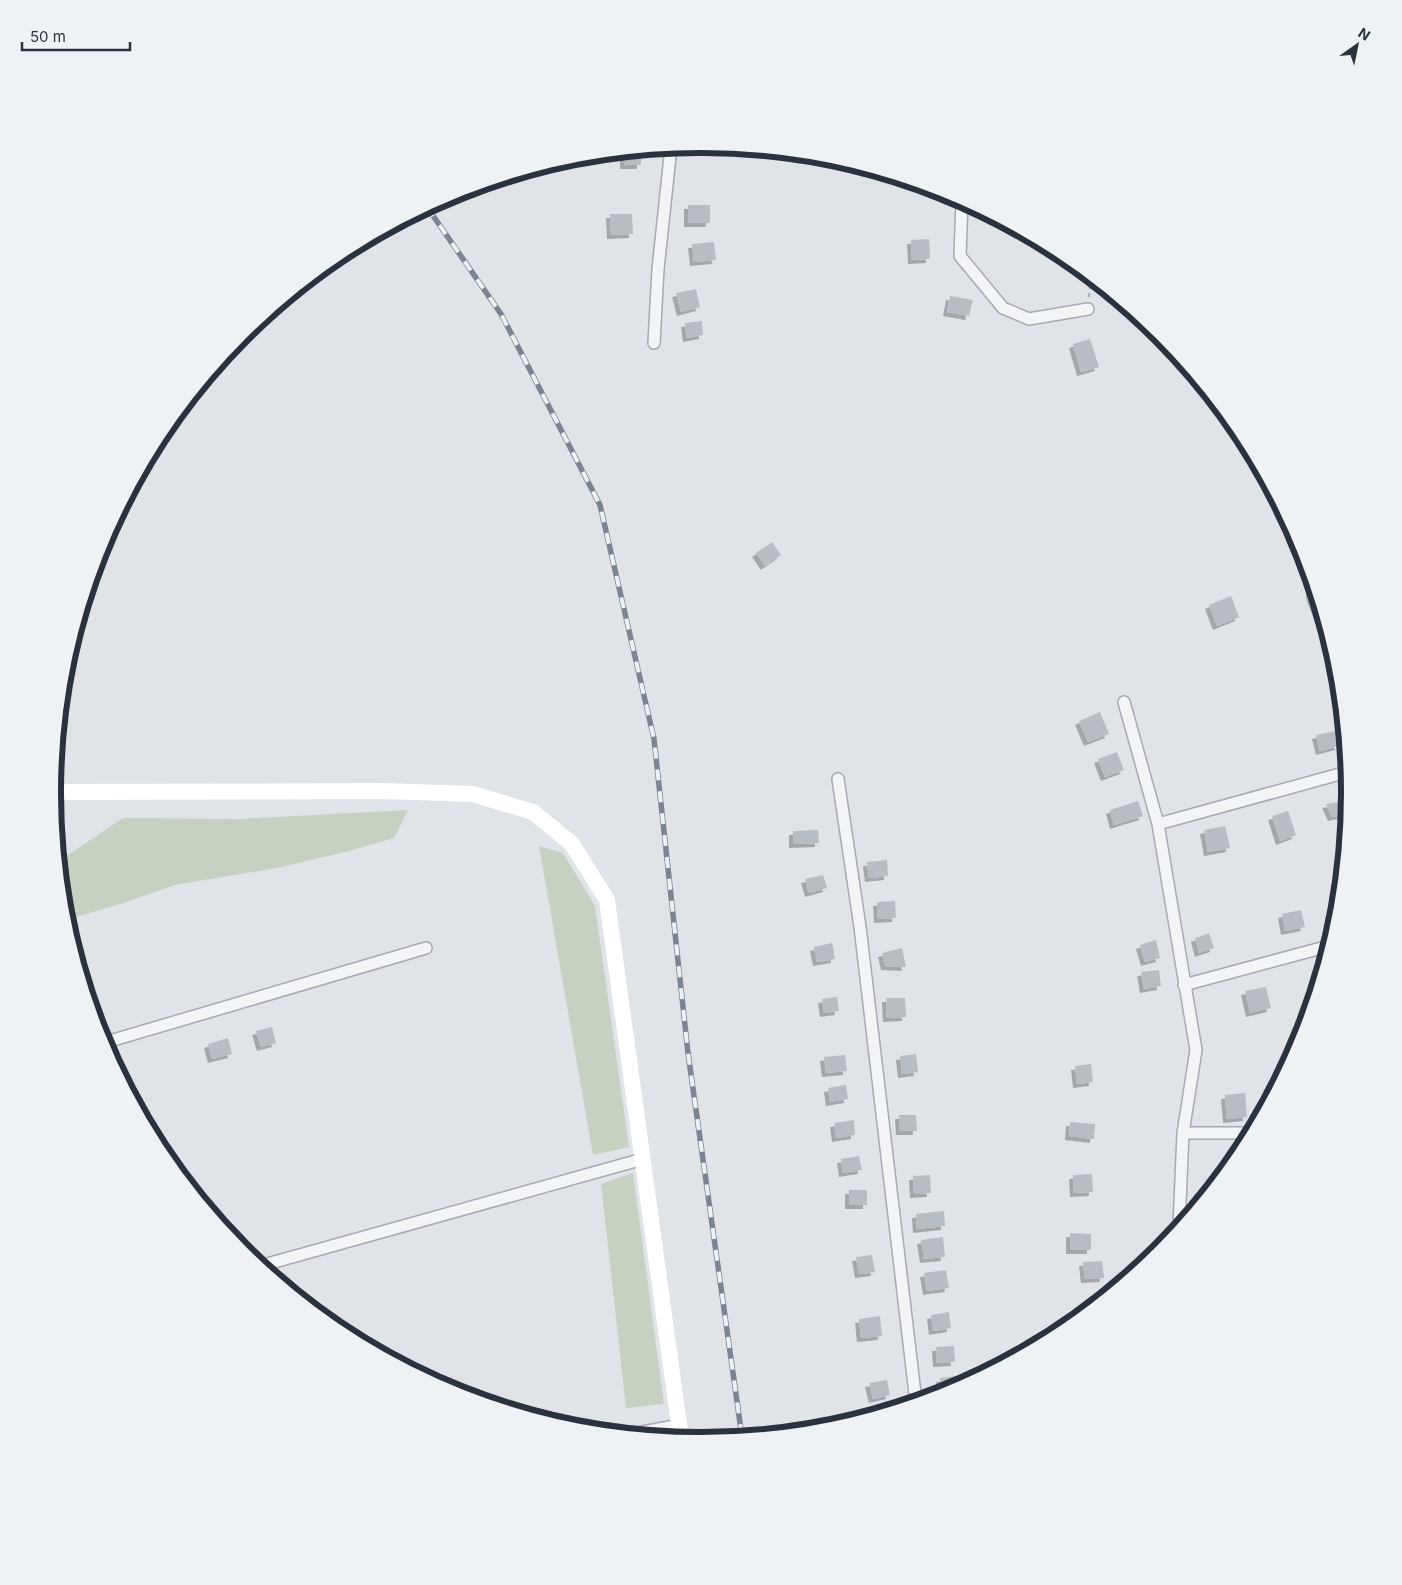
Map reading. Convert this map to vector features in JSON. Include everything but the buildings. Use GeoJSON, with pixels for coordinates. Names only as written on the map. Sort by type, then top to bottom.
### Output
{"type":"FeatureCollection","features":[{"type":"Feature","properties":{"kind":"street"},"geometry":{"type":"LineString","coordinates":[[654,343],[658,269],[670,154]]}},
{"type":"Feature","properties":{"kind":"street"},"geometry":{"type":"LineString","coordinates":[[962,208],[960,256],[1002,308],[1029,319],[1088,309]]}},
{"type":"Feature","properties":{"kind":"street"},"geometry":{"type":"LineString","coordinates":[[1124,702],[1158,824],[1196,1050],[1183,1133],[1179,1217]]}},
{"type":"Feature","properties":{"kind":"street"},"geometry":{"type":"LineString","coordinates":[[1158,824],[1340,774]]}},
{"type":"Feature","properties":{"kind":"street"},"geometry":{"type":"LineString","coordinates":[[838,779],[860,928],[915,1395]]}},
{"type":"Feature","properties":{"kind":"street"},"geometry":{"type":"LineString","coordinates":[[61,792],[383,791],[473,794],[533,812],[572,844],[607,900],[680,1431]]}},
{"type":"Feature","properties":{"kind":"street"},"geometry":{"type":"LineString","coordinates":[[111,1040],[426,948]]}},
{"type":"Feature","properties":{"kind":"street"},"geometry":{"type":"LineString","coordinates":[[1184,985],[1321,948]]}},
{"type":"Feature","properties":{"kind":"street"},"geometry":{"type":"LineString","coordinates":[[1183,1133],[1242,1133]]}},
{"type":"Feature","properties":{"kind":"street"},"geometry":{"type":"LineString","coordinates":[[269,1264],[643,1160]]}},
{"type":"Feature","properties":{"kind":"path"},"geometry":{"type":"LineString","coordinates":[[1088,309],[1090,285]]}},
{"type":"Feature","properties":{"kind":"green space"},"geometry":{"type":"Polygon","coordinates":[[[408,810],[394,838],[277,868],[175,885],[74,917],[65,857],[123,818],[238,819],[408,810]]]}},
{"type":"Feature","properties":{"kind":"green space"},"geometry":{"type":"Polygon","coordinates":[[[539,846],[563,853],[595,906],[629,1147],[593,1155],[539,846]]]}},
{"type":"Feature","properties":{"kind":"green space"},"geometry":{"type":"Polygon","coordinates":[[[633,1173],[664,1404],[626,1408],[601,1184],[633,1173]]]}},
{"type":"Feature","properties":{"kind":"railway"},"geometry":{"type":"LineString","coordinates":[[431,213],[501,314],[600,505],[654,739],[688,1053],[741,1431]]}}]}
